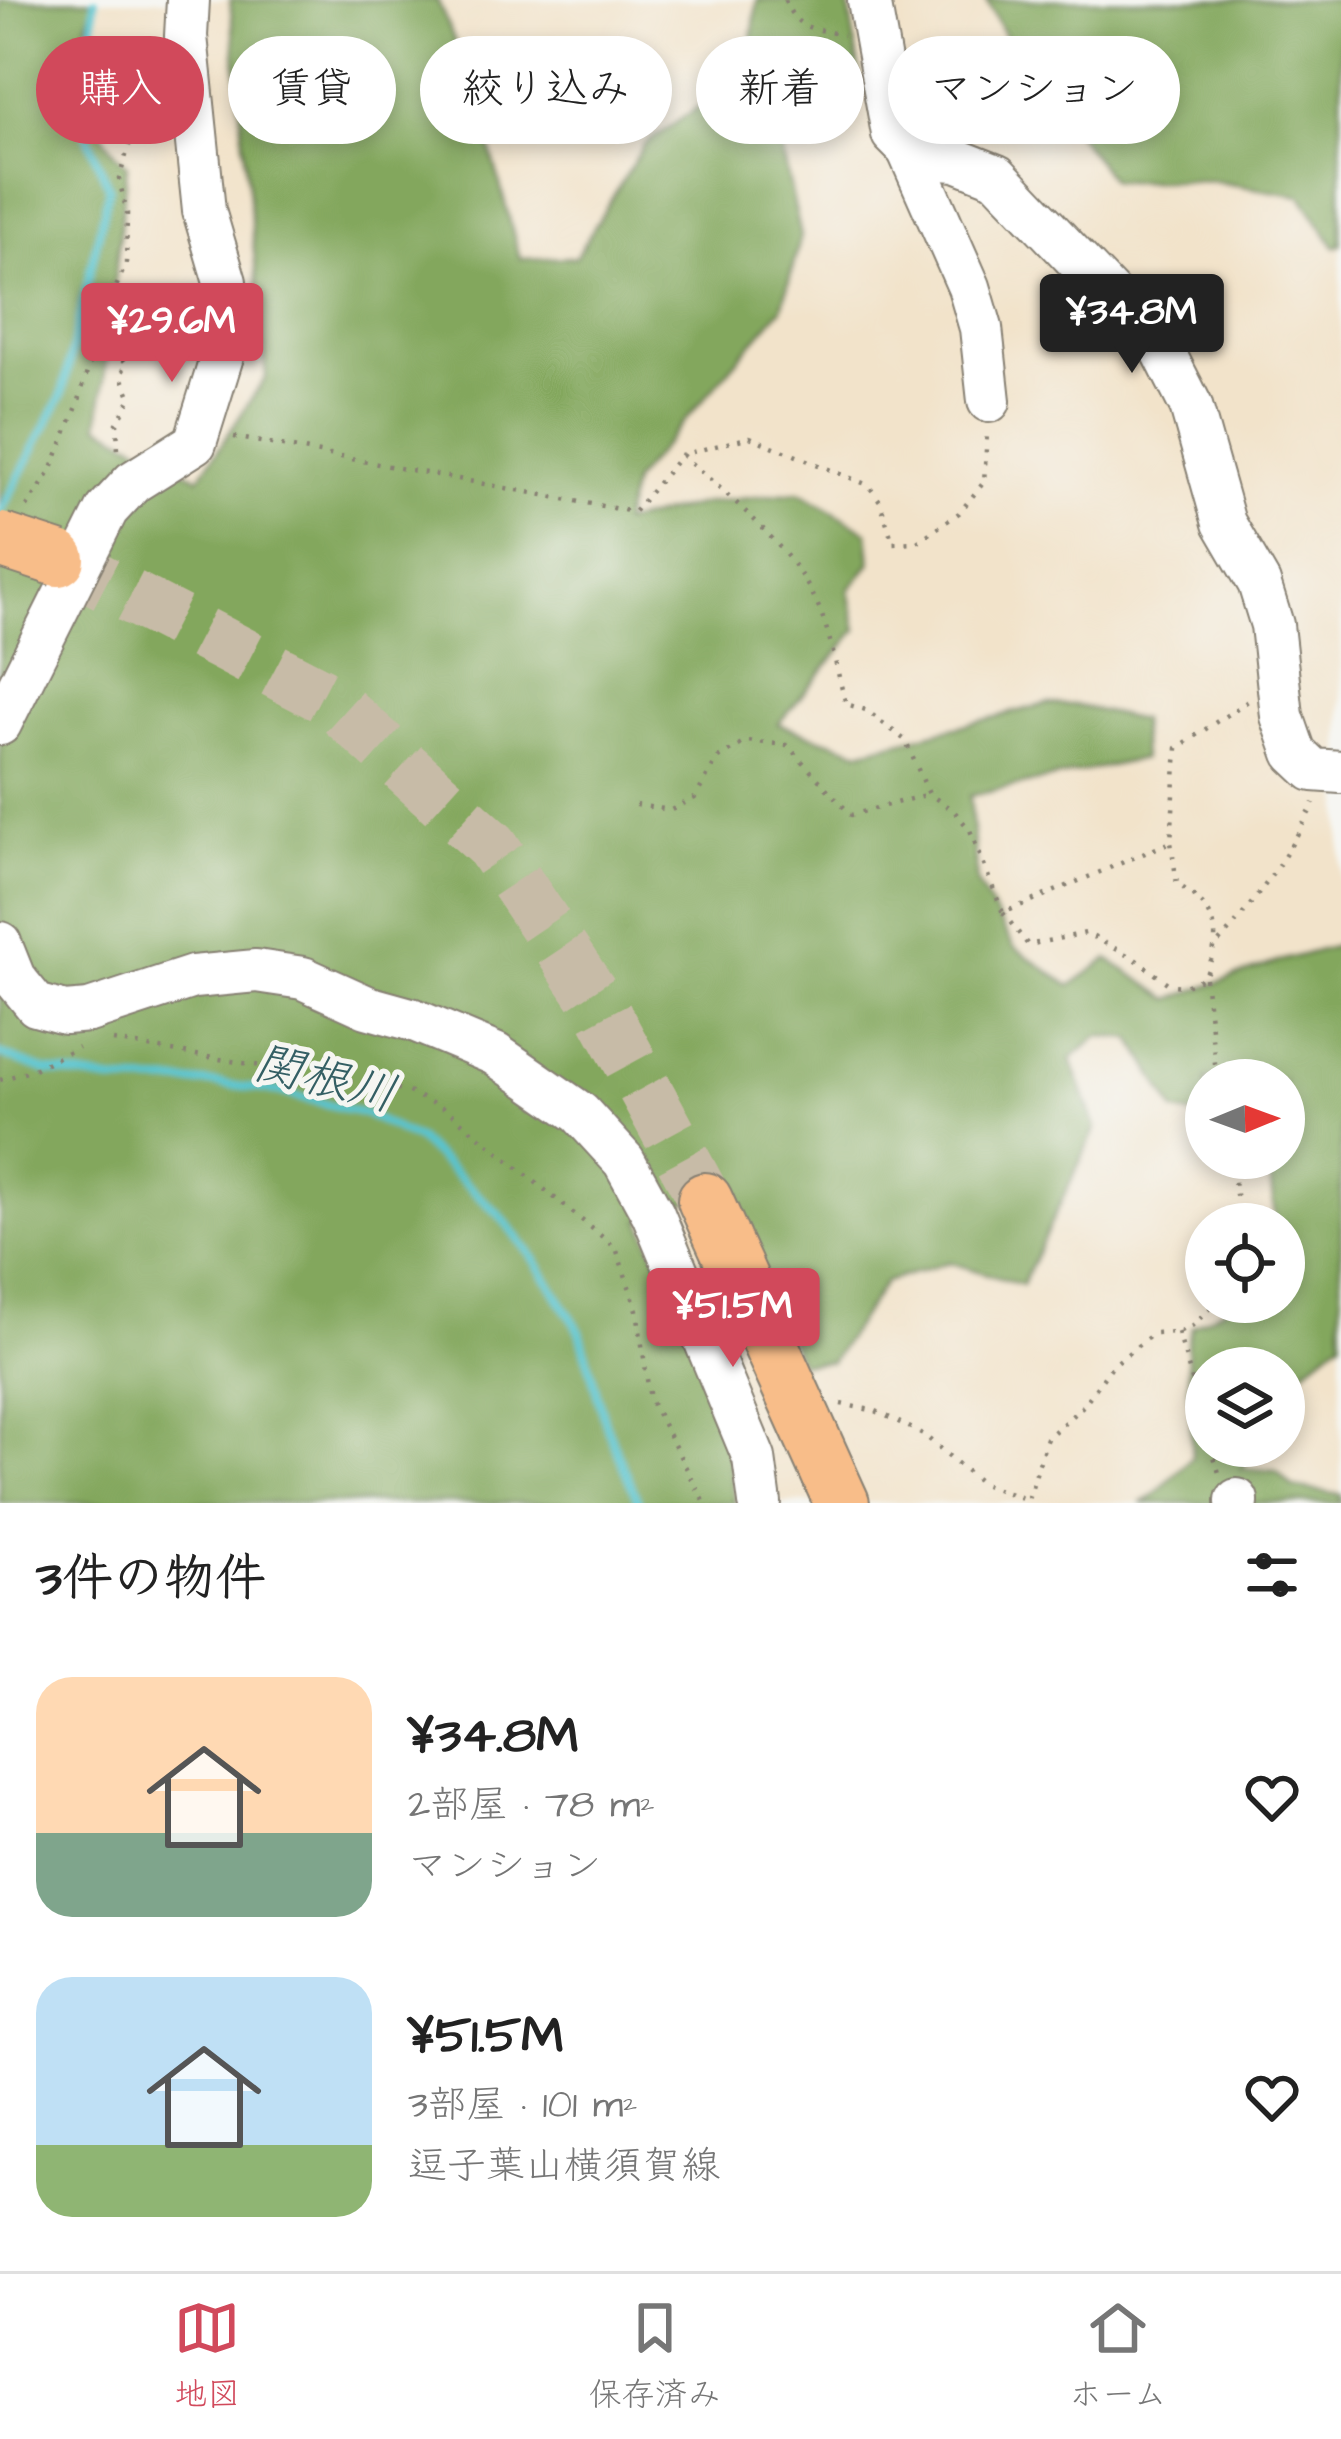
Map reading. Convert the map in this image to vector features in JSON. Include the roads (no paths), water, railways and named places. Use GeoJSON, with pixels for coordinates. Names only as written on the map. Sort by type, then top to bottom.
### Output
{"type":"FeatureCollection","features":[{"type":"Feature","properties":{"kind":"main road"},"geometry":{"type":"LineString","coordinates":[[13,524],[58,559]]}},
{"type":"Feature","properties":{"kind":"main road"},"geometry":{"type":"LineString","coordinates":[[705,1200],[842,1503]]}},
{"type":"Feature","properties":{"kind":"street"},"geometry":{"type":"LineString","coordinates":[[0,724],[107,510],[133,482],[195,443],[228,337],[224,282],[204,211],[186,36],[188,0]]}},
{"type":"Feature","properties":{"kind":"street"},"geometry":{"type":"LineString","coordinates":[[869,0],[893,134],[926,158],[956,160],[997,176],[1162,349],[1191,406],[1225,523],[1259,583],[1272,625],[1282,716],[1295,752],[1313,770],[1336,772]]}},
{"type":"Feature","properties":{"kind":"street"},"geometry":{"type":"LineString","coordinates":[[908,149],[969,287],[981,328],[989,401]]}},
{"type":"Feature","properties":{"kind":"street"},"geometry":{"type":"LineString","coordinates":[[0,944],[14,978],[36,1005],[65,1013],[89,1011],[193,977],[256,971],[303,977],[367,1007],[414,1020],[495,1054],[580,1113],[624,1160],[653,1214],[754,1458],[760,1503]]}},
{"type":"Feature","properties":{"kind":"waterway","name":"関根川"},"geometry":{"type":"LineString","coordinates":[[0,513],[62,395],[109,188],[85,130],[95,0]]}},
{"type":"Feature","properties":{"kind":"waterway","name":"関根川"},"geometry":{"type":"LineString","coordinates":[[0,1054],[46,1071],[116,1082],[213,1083],[280,1092],[365,1114],[417,1139],[499,1214],[580,1331],[605,1423],[639,1503]]}},
{"type":"Feature","properties":{"kind":"tunnel"},"geometry":{"type":"LineString","coordinates":[[58,559],[329,699],[492,846],[601,1008],[705,1200]]}}]}
